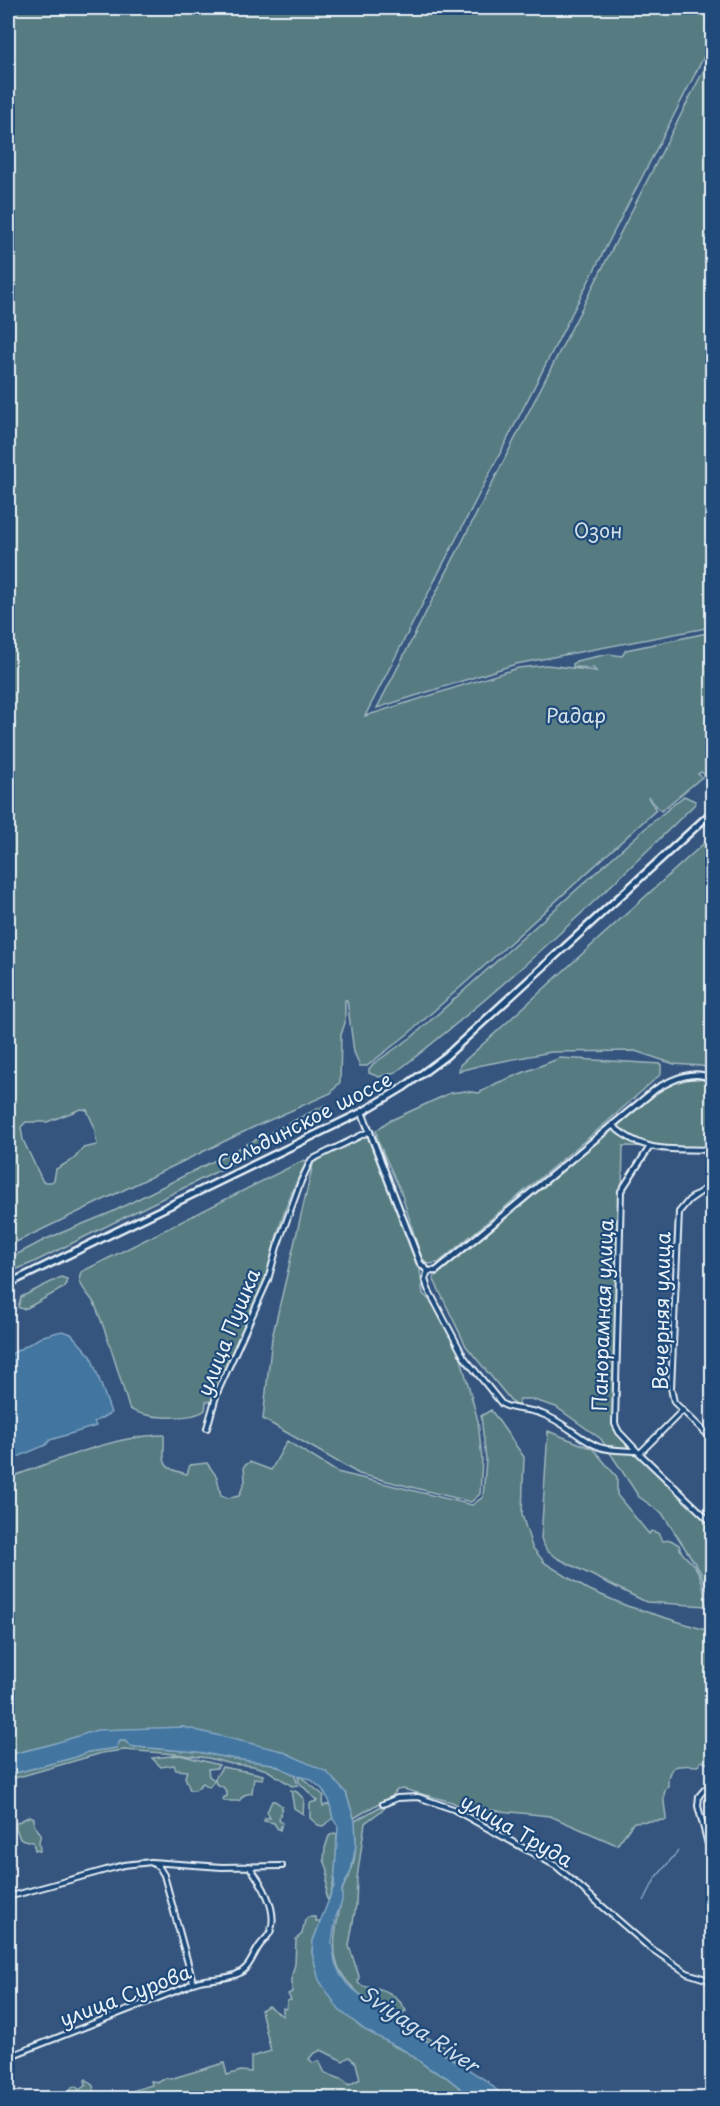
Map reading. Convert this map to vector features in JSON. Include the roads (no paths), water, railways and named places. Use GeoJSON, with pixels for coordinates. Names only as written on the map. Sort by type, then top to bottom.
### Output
{"type":"FeatureCollection","features":[{"type":"Feature","properties":{"kind":"main road","name":"Сельдинское шоссе"},"geometry":{"type":"LineString","coordinates":[[8,1284],[362,1112],[419,1080],[712,812]]}},
{"type":"Feature","properties":{"kind":"street"},"geometry":{"type":"LineString","coordinates":[[428,1271],[436,1271],[440,1268],[656,1089],[692,1074],[704,1075],[712,1079]]}},
{"type":"Feature","properties":{"kind":"street"},"geometry":{"type":"LineString","coordinates":[[362,1112],[418,1257],[428,1271]]}},
{"type":"Feature","properties":{"kind":"street"},"geometry":{"type":"LineString","coordinates":[[613,1126],[633,1141],[649,1148],[712,1150]]}},
{"type":"Feature","properties":{"kind":"street","name":"улица Пушка"},"geometry":{"type":"LineString","coordinates":[[207,1428],[217,1393],[267,1280],[301,1181],[311,1160],[370,1131]]}},
{"type":"Feature","properties":{"kind":"street","name":"Панорамная улица"},"geometry":{"type":"LineString","coordinates":[[649,1148],[621,1191],[615,1424],[638,1452],[712,1523]]}},
{"type":"Feature","properties":{"kind":"street","name":"Вечерняя улица"},"geometry":{"type":"LineString","coordinates":[[712,1184],[689,1200],[680,1209],[678,1216],[670,1388],[674,1402],[712,1439]]}},
{"type":"Feature","properties":{"kind":"street"},"geometry":{"type":"LineString","coordinates":[[428,1271],[425,1279],[428,1289],[464,1357],[502,1404],[510,1409],[528,1410],[550,1417],[597,1447],[638,1452],[682,1411]]}},
{"type":"Feature","properties":{"kind":"street"},"geometry":{"type":"LineString","coordinates":[[712,1789],[705,1789],[701,1793],[698,1806],[710,1852],[712,1916]]}},
{"type":"Feature","properties":{"kind":"street","name":"улица Труда"},"geometry":{"type":"LineString","coordinates":[[383,1804],[397,1798],[418,1797],[453,1809],[556,1866],[649,1947],[687,1973],[712,1981]]}},
{"type":"Feature","properties":{"kind":"street"},"geometry":{"type":"LineString","coordinates":[[151,1862],[159,1867],[164,1875],[193,1982]]}},
{"type":"Feature","properties":{"kind":"street"},"geometry":{"type":"LineString","coordinates":[[8,1898],[124,1865],[151,1862],[222,1867],[282,1866]]}},
{"type":"Feature","properties":{"kind":"street","name":"улица Сурова"},"geometry":{"type":"LineString","coordinates":[[8,2057],[186,1987],[193,1982],[219,1980],[243,1971],[270,1932],[273,1920],[259,1879],[249,1866]]}},
{"type":"Feature","properties":{"kind":"water"},"geometry":{"type":"Polygon","coordinates":[[[62,1331],[71,1334],[91,1356],[111,1413],[94,1422],[96,1426],[50,1440],[46,1445],[8,1461],[8,1356],[43,1336],[62,1331]]]}},
{"type":"Feature","properties":{"kind":"water"},"geometry":{"type":"Polygon","coordinates":[[[183,1727],[282,1751],[327,1772],[346,1793],[355,1821],[356,1845],[351,1871],[342,1889],[342,1901],[336,1917],[332,1942],[335,1962],[340,1974],[347,1984],[368,2001],[442,2053],[487,2081],[505,2098],[473,2098],[407,2052],[365,2030],[339,2010],[319,1980],[312,1953],[313,1941],[334,1886],[338,1826],[333,1819],[329,1800],[322,1789],[310,1779],[297,1776],[273,1764],[198,1752],[136,1747],[125,1741],[120,1741],[116,1748],[88,1752],[8,1775],[8,1755],[97,1730],[183,1727]]]}},
{"type":"Feature","properties":{"kind":"waterway"},"geometry":{"type":"LineString","coordinates":[[644,1901],[655,1879],[678,1851]]}},
{"type":"Feature","properties":{"kind":"park label","name":"Озон"},"geometry":{"type":"Point","coordinates":[598,530]}},
{"type":"Feature","properties":{"kind":"park label","name":"Радар"},"geometry":{"type":"Point","coordinates":[576,715]}},
{"type":"Feature","properties":{"kind":"water label","name":"Sviyaga River"},"geometry":{"type":"Point","coordinates":[420,2028]}}]}
